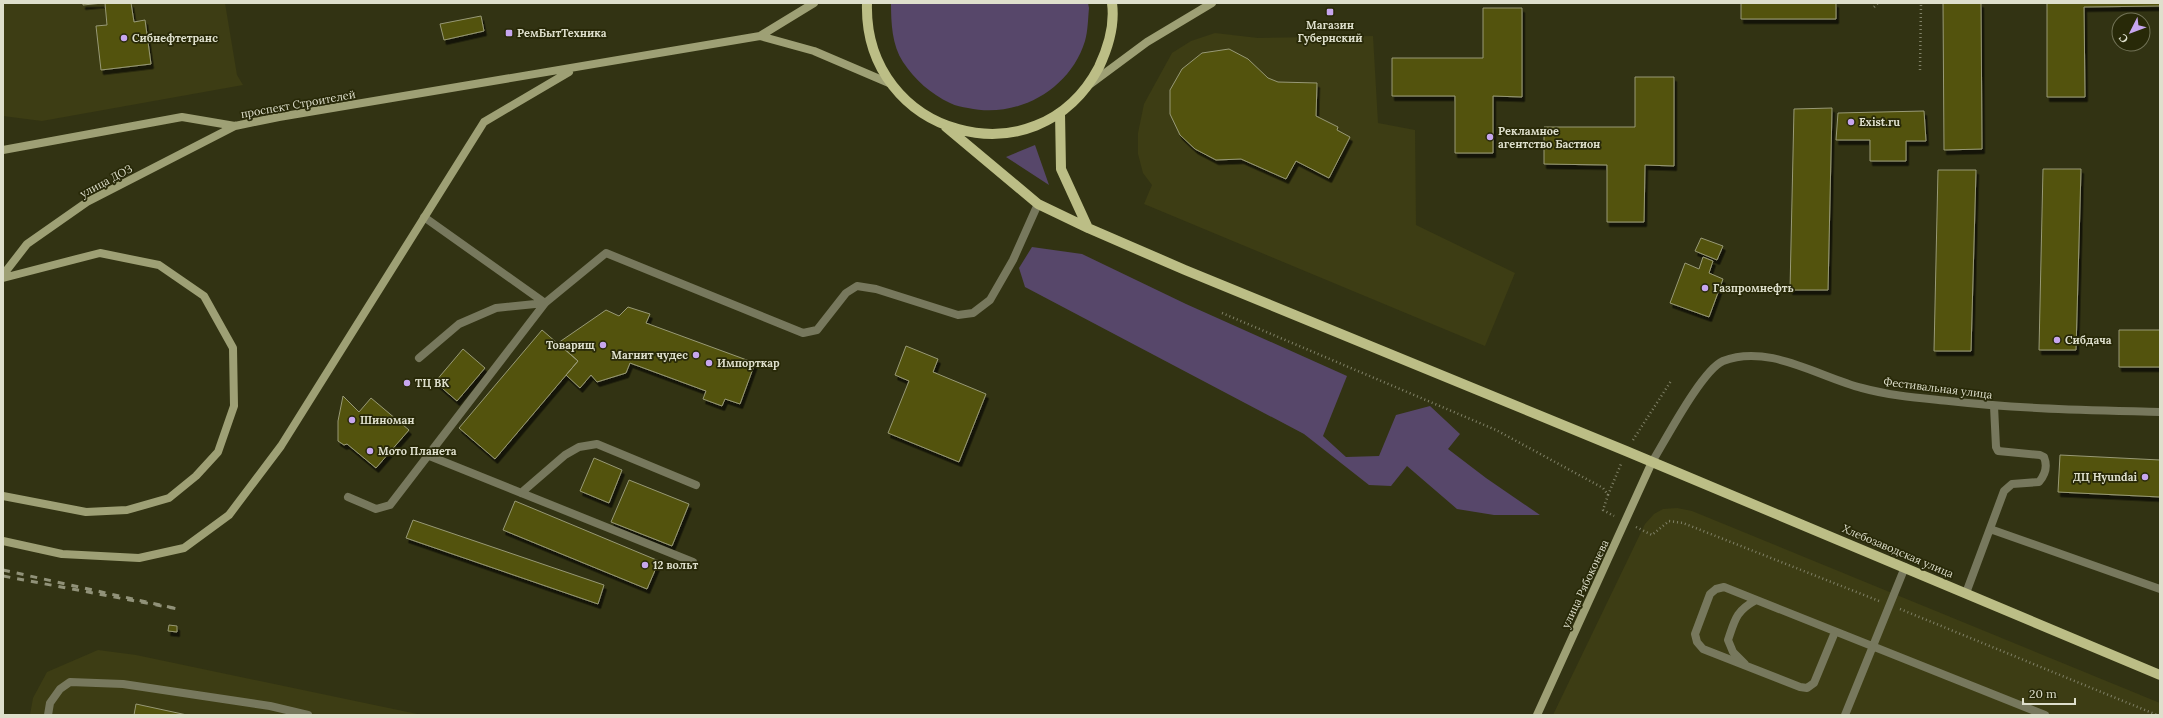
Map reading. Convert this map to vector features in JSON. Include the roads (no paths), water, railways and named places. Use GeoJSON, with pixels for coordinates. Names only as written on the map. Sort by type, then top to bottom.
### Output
{"type":"FeatureCollection","features":[{"type":"Feature","properties":{"kind":"main road"},"geometry":{"type":"LineString","coordinates":[[760,36],[814,3]]}},
{"type":"Feature","properties":{"kind":"main road"},"geometry":{"type":"LineString","coordinates":[[867,3],[867,22],[874,54],[889,83],[915,109],[946,126],[1038,204],[1088,228]]}},
{"type":"Feature","properties":{"kind":"main road"},"geometry":{"type":"LineString","coordinates":[[1089,85],[1107,51],[1114,13],[1112,3]]}},
{"type":"Feature","properties":{"kind":"main road"},"geometry":{"type":"LineString","coordinates":[[946,126],[985,134],[1024,130],[1060,113],[1089,85],[1147,42],[1212,3]]}},
{"type":"Feature","properties":{"kind":"main road"},"geometry":{"type":"LineString","coordinates":[[760,36],[814,51],[889,83]]}},
{"type":"Feature","properties":{"kind":"main road","name":"проспект Строителей"},"geometry":{"type":"LineString","coordinates":[[3,150],[182,117],[235,126],[279,117],[574,69],[760,36]]}},
{"type":"Feature","properties":{"kind":"main road"},"geometry":{"type":"LineString","coordinates":[[3,541],[62,554],[139,558],[184,548],[229,515],[281,446],[484,122],[574,69]]}},
{"type":"Feature","properties":{"kind":"main road"},"geometry":{"type":"LineString","coordinates":[[1060,113],[1060,170],[1088,228]]}},
{"type":"Feature","properties":{"kind":"main road","name":"улица ДОЗ"},"geometry":{"type":"LineString","coordinates":[[3,275],[27,244],[88,202],[235,126]]}},
{"type":"Feature","properties":{"kind":"main road","name":"Хлебозаводская улица"},"geometry":{"type":"LineString","coordinates":[[1088,228],[1185,270],[1905,567],[2160,675]]}},
{"type":"Feature","properties":{"kind":"main road"},"geometry":{"type":"LineString","coordinates":[[3,278],[100,254],[159,264],[204,296],[233,348],[234,406],[218,452],[196,476],[169,498],[127,510],[86,512],[3,496]]}},
{"type":"Feature","properties":{"kind":"main road","name":"улица Рябоконева"},"geometry":{"type":"LineString","coordinates":[[1537,715],[1652,462]]}},
{"type":"Feature","properties":{"kind":"street"},"geometry":{"type":"LineString","coordinates":[[348,497],[376,509],[390,505],[427,455],[545,304],[606,253],[803,333],[817,330],[846,293],[857,286],[876,289],[958,315],[973,313],[990,300],[1013,260],[1038,204]]}},
{"type":"Feature","properties":{"kind":"street"},"geometry":{"type":"LineString","coordinates":[[424,217],[545,304]]}},
{"type":"Feature","properties":{"kind":"street"},"geometry":{"type":"LineString","coordinates":[[419,358],[459,324],[496,308],[545,304]]}},
{"type":"Feature","properties":{"kind":"street","name":"Фестивальная улица"},"geometry":{"type":"LineString","coordinates":[[1652,462],[1698,385],[1721,362],[1742,356],[1773,358],[1862,388],[1898,396],[1994,406],[2160,412]]}},
{"type":"Feature","properties":{"kind":"street"},"geometry":{"type":"LineString","coordinates":[[1966,593],[2004,491],[2012,484],[2039,482],[2044,476],[2046,462],[2044,457],[2040,455],[1998,451],[1996,447],[1994,406]]}},
{"type":"Feature","properties":{"kind":"street"},"geometry":{"type":"LineString","coordinates":[[521,493],[565,456],[579,447],[597,444],[696,485]]}},
{"type":"Feature","properties":{"kind":"street"},"geometry":{"type":"LineString","coordinates":[[427,455],[693,562]]}},
{"type":"Feature","properties":{"kind":"street"},"geometry":{"type":"LineString","coordinates":[[1990,529],[2160,589]]}},
{"type":"Feature","properties":{"kind":"street"},"geometry":{"type":"LineString","coordinates":[[1845,715],[1905,567]]}},
{"type":"Feature","properties":{"kind":"street"},"geometry":{"type":"LineString","coordinates":[[1835,632],[1814,683],[1807,688],[1800,687],[1703,649],[1697,642],[1695,634],[1710,594],[1716,589],[1724,587],[2045,715]]}},
{"type":"Feature","properties":{"kind":"street"},"geometry":{"type":"LineString","coordinates":[[1748,667],[1733,652],[1728,640],[1736,615],[1744,607],[1756,600]]}},
{"type":"Feature","properties":{"kind":"street"},"geometry":{"type":"LineString","coordinates":[[48,715],[50,703],[60,689],[70,682],[123,684],[270,706],[308,715]]}},
{"type":"Feature","properties":{"kind":"railway"},"geometry":{"type":"LineString","coordinates":[[3,570],[178,609],[3,576]]}},
{"type":"Feature","properties":{"kind":"place","name":"Магазин Губернский"},"geometry":{"type":"Point","coordinates":[1330,12]}},
{"type":"Feature","properties":{"kind":"place","name":"РемБытТехника"},"geometry":{"type":"Point","coordinates":[509,33]}},
{"type":"Feature","properties":{"kind":"place","name":"Сибнефтетранс"},"geometry":{"type":"Point","coordinates":[124,38]}},
{"type":"Feature","properties":{"kind":"place","name":"Exist.ru"},"geometry":{"type":"Point","coordinates":[1851,122]}},
{"type":"Feature","properties":{"kind":"place","name":"Рекламное агентство Бастион"},"geometry":{"type":"Point","coordinates":[1490,137]}},
{"type":"Feature","properties":{"kind":"place","name":"Газпромнефть"},"geometry":{"type":"Point","coordinates":[1705,288]}},
{"type":"Feature","properties":{"kind":"place","name":"Сибдача"},"geometry":{"type":"Point","coordinates":[2057,340]}},
{"type":"Feature","properties":{"kind":"place","name":"Товарищ"},"geometry":{"type":"Point","coordinates":[603,345]}},
{"type":"Feature","properties":{"kind":"place","name":"Магнит чудес"},"geometry":{"type":"Point","coordinates":[696,355]}},
{"type":"Feature","properties":{"kind":"place","name":"Импорткар"},"geometry":{"type":"Point","coordinates":[709,363]}},
{"type":"Feature","properties":{"kind":"place","name":"ТЦ ВК"},"geometry":{"type":"Point","coordinates":[407,383]}},
{"type":"Feature","properties":{"kind":"place","name":"Шиноман"},"geometry":{"type":"Point","coordinates":[352,420]}},
{"type":"Feature","properties":{"kind":"place","name":"Мото Планета"},"geometry":{"type":"Point","coordinates":[370,451]}},
{"type":"Feature","properties":{"kind":"place","name":"ДЦ Hyundai"},"geometry":{"type":"Point","coordinates":[2145,477]}},
{"type":"Feature","properties":{"kind":"place","name":"12 вольт"},"geometry":{"type":"Point","coordinates":[645,565]}}]}
